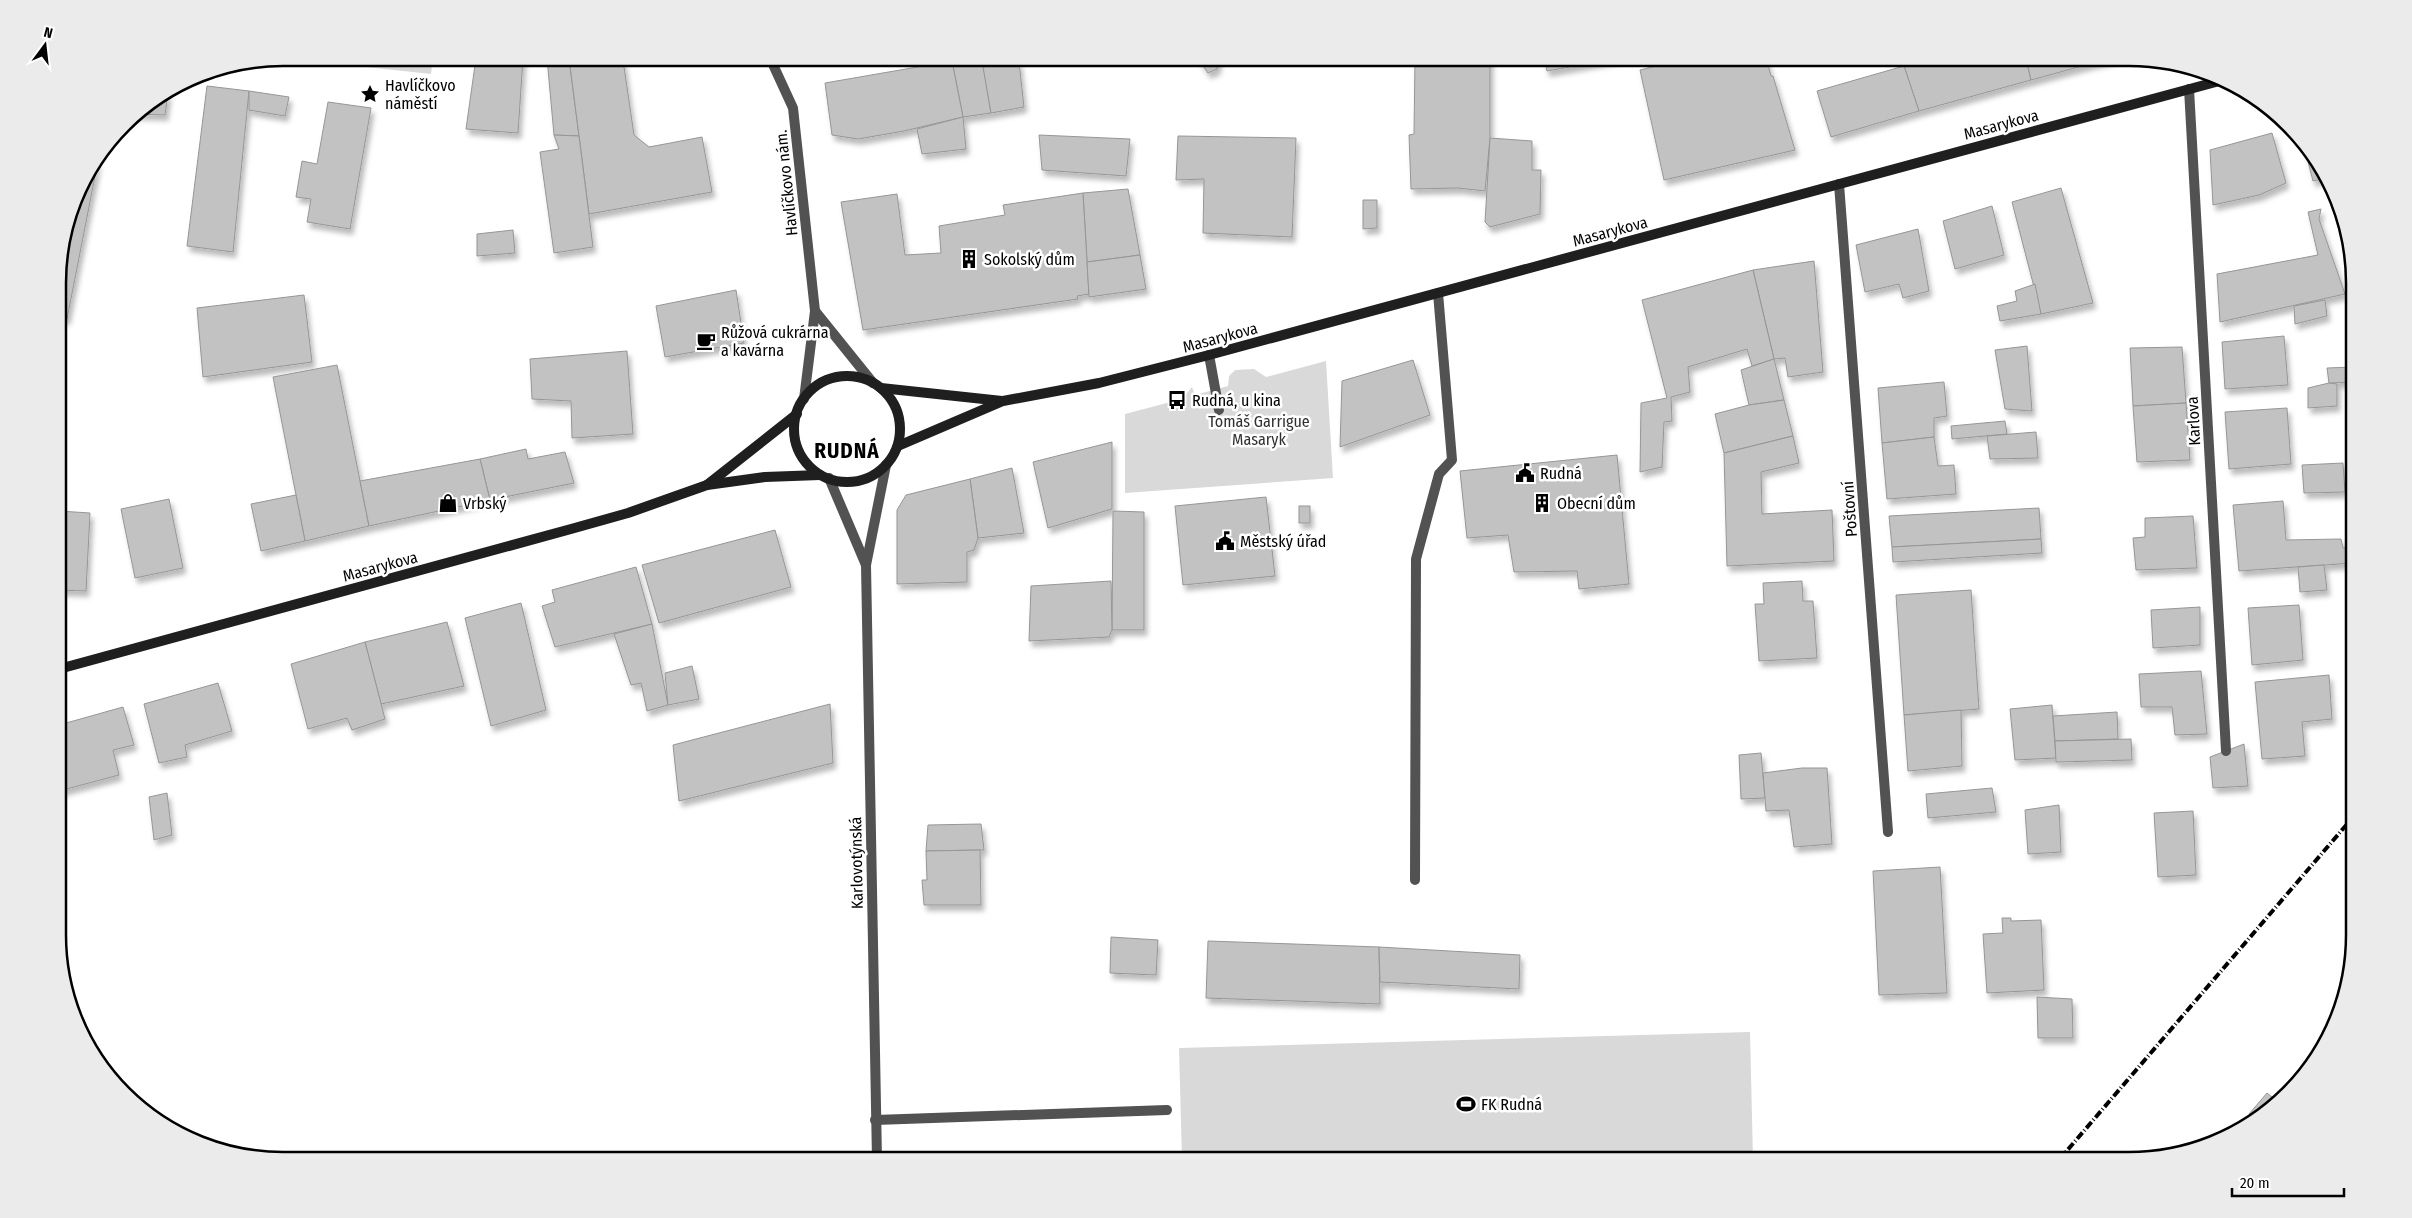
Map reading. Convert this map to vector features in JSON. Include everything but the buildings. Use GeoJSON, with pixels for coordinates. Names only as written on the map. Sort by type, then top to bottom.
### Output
{"type":"FeatureCollection","features":[{"type":"Feature","properties":{"kind":"main road","name":"Masarykova"},"geometry":{"type":"LineString","coordinates":[[1003,401],[1098,383],[1209,355],[2212,83]]}},
{"type":"Feature","properties":{"kind":"main road"},"geometry":{"type":"LineString","coordinates":[[824,476],[807,463],[798,448],[795,431],[797,414],[804,399],[817,385],[835,378],[854,376],[877,385],[1003,401]]}},
{"type":"Feature","properties":{"kind":"main road"},"geometry":{"type":"LineString","coordinates":[[707,485],[765,477],[824,476],[844,482],[859,480],[873,475],[886,466],[898,446],[900,430],[898,414],[892,400],[877,385]]}},
{"type":"Feature","properties":{"kind":"main road"},"geometry":{"type":"LineString","coordinates":[[898,446],[1003,401]]}},
{"type":"Feature","properties":{"kind":"main road"},"geometry":{"type":"LineString","coordinates":[[707,485],[797,414]]}},
{"type":"Feature","properties":{"kind":"main road","name":"Masarykova"},"geometry":{"type":"LineString","coordinates":[[66,667],[628,513],[707,485]]}},
{"type":"Feature","properties":{"kind":"street","name":"Havlíčkovo nám."},"geometry":{"type":"LineString","coordinates":[[774,66],[793,108],[815,310],[804,399]]}},
{"type":"Feature","properties":{"kind":"street","name":"Karlova"},"geometry":{"type":"LineString","coordinates":[[2189,89],[2226,751]]}},
{"type":"Feature","properties":{"kind":"street","name":"Poštovní"},"geometry":{"type":"LineString","coordinates":[[1840,184],[1888,832]]}},
{"type":"Feature","properties":{"kind":"street"},"geometry":{"type":"LineString","coordinates":[[1415,880],[1416,559],[1439,474],[1452,460],[1438,293]]}},
{"type":"Feature","properties":{"kind":"street"},"geometry":{"type":"LineString","coordinates":[[815,310],[877,385]]}},
{"type":"Feature","properties":{"kind":"street"},"geometry":{"type":"LineString","coordinates":[[1209,355],[1219,410]]}},
{"type":"Feature","properties":{"kind":"street"},"geometry":{"type":"LineString","coordinates":[[866,565],[886,466]]}},
{"type":"Feature","properties":{"kind":"street"},"geometry":{"type":"LineString","coordinates":[[824,476],[866,565]]}},
{"type":"Feature","properties":{"kind":"street","name":"Karlovotýnská"},"geometry":{"type":"LineString","coordinates":[[866,565],[877,1152]]}},
{"type":"Feature","properties":{"kind":"street"},"geometry":{"type":"LineString","coordinates":[[875,1120],[1167,1110]]}},
{"type":"Feature","properties":{"kind":"green space"},"geometry":{"type":"Polygon","coordinates":[[[356,66],[432,66],[431,74],[356,66]]]}},
{"type":"Feature","properties":{"kind":"green space","name":"Tomáš Garrigue Masaryk"},"geometry":{"type":"Polygon","coordinates":[[[1326,361],[1333,478],[1125,493],[1125,414],[1182,399],[1192,387],[1195,395],[1228,386],[1229,376],[1235,370],[1254,369],[1266,377],[1326,361]]]}},
{"type":"Feature","properties":{"kind":"green space","name":"FK Rudná"},"geometry":{"type":"Polygon","coordinates":[[[1750,1032],[1753,1152],[1182,1152],[1179,1048],[1750,1032]]]}},
{"type":"Feature","properties":{"kind":"railway"},"geometry":{"type":"LineString","coordinates":[[2066,1152],[2346,825]]}},
{"type":"Feature","properties":{"kind":"place","name":"Havlíčkovo náměstí"},"geometry":{"type":"Point","coordinates":[370,94]}},
{"type":"Feature","properties":{"kind":"place","name":"Sokolský dům"},"geometry":{"type":"Point","coordinates":[969,259]}},
{"type":"Feature","properties":{"kind":"place","name":"Růžová cukrárna a kavárna"},"geometry":{"type":"Point","coordinates":[706,341]}},
{"type":"Feature","properties":{"kind":"place","name":"Rudná, u kina"},"geometry":{"type":"Point","coordinates":[1177,400]}},
{"type":"Feature","properties":{"kind":"place","name":"Rudná"},"geometry":{"type":"Point","coordinates":[1525,473]}},
{"type":"Feature","properties":{"kind":"place","name":"Vrbský"},"geometry":{"type":"Point","coordinates":[448,503]}},
{"type":"Feature","properties":{"kind":"place","name":"Obecní dům"},"geometry":{"type":"Point","coordinates":[1542,503]}},
{"type":"Feature","properties":{"kind":"place","name":"Městský úřad"},"geometry":{"type":"Point","coordinates":[1225,541]}},
{"type":"Feature","properties":{"kind":"place","name":"FK Rudná"},"geometry":{"type":"Point","coordinates":[1466,1104]}},
{"type":"Feature","properties":{"kind":"district","name":"RUDNÁ"},"geometry":{"type":"Point","coordinates":[847,451]}}]}
